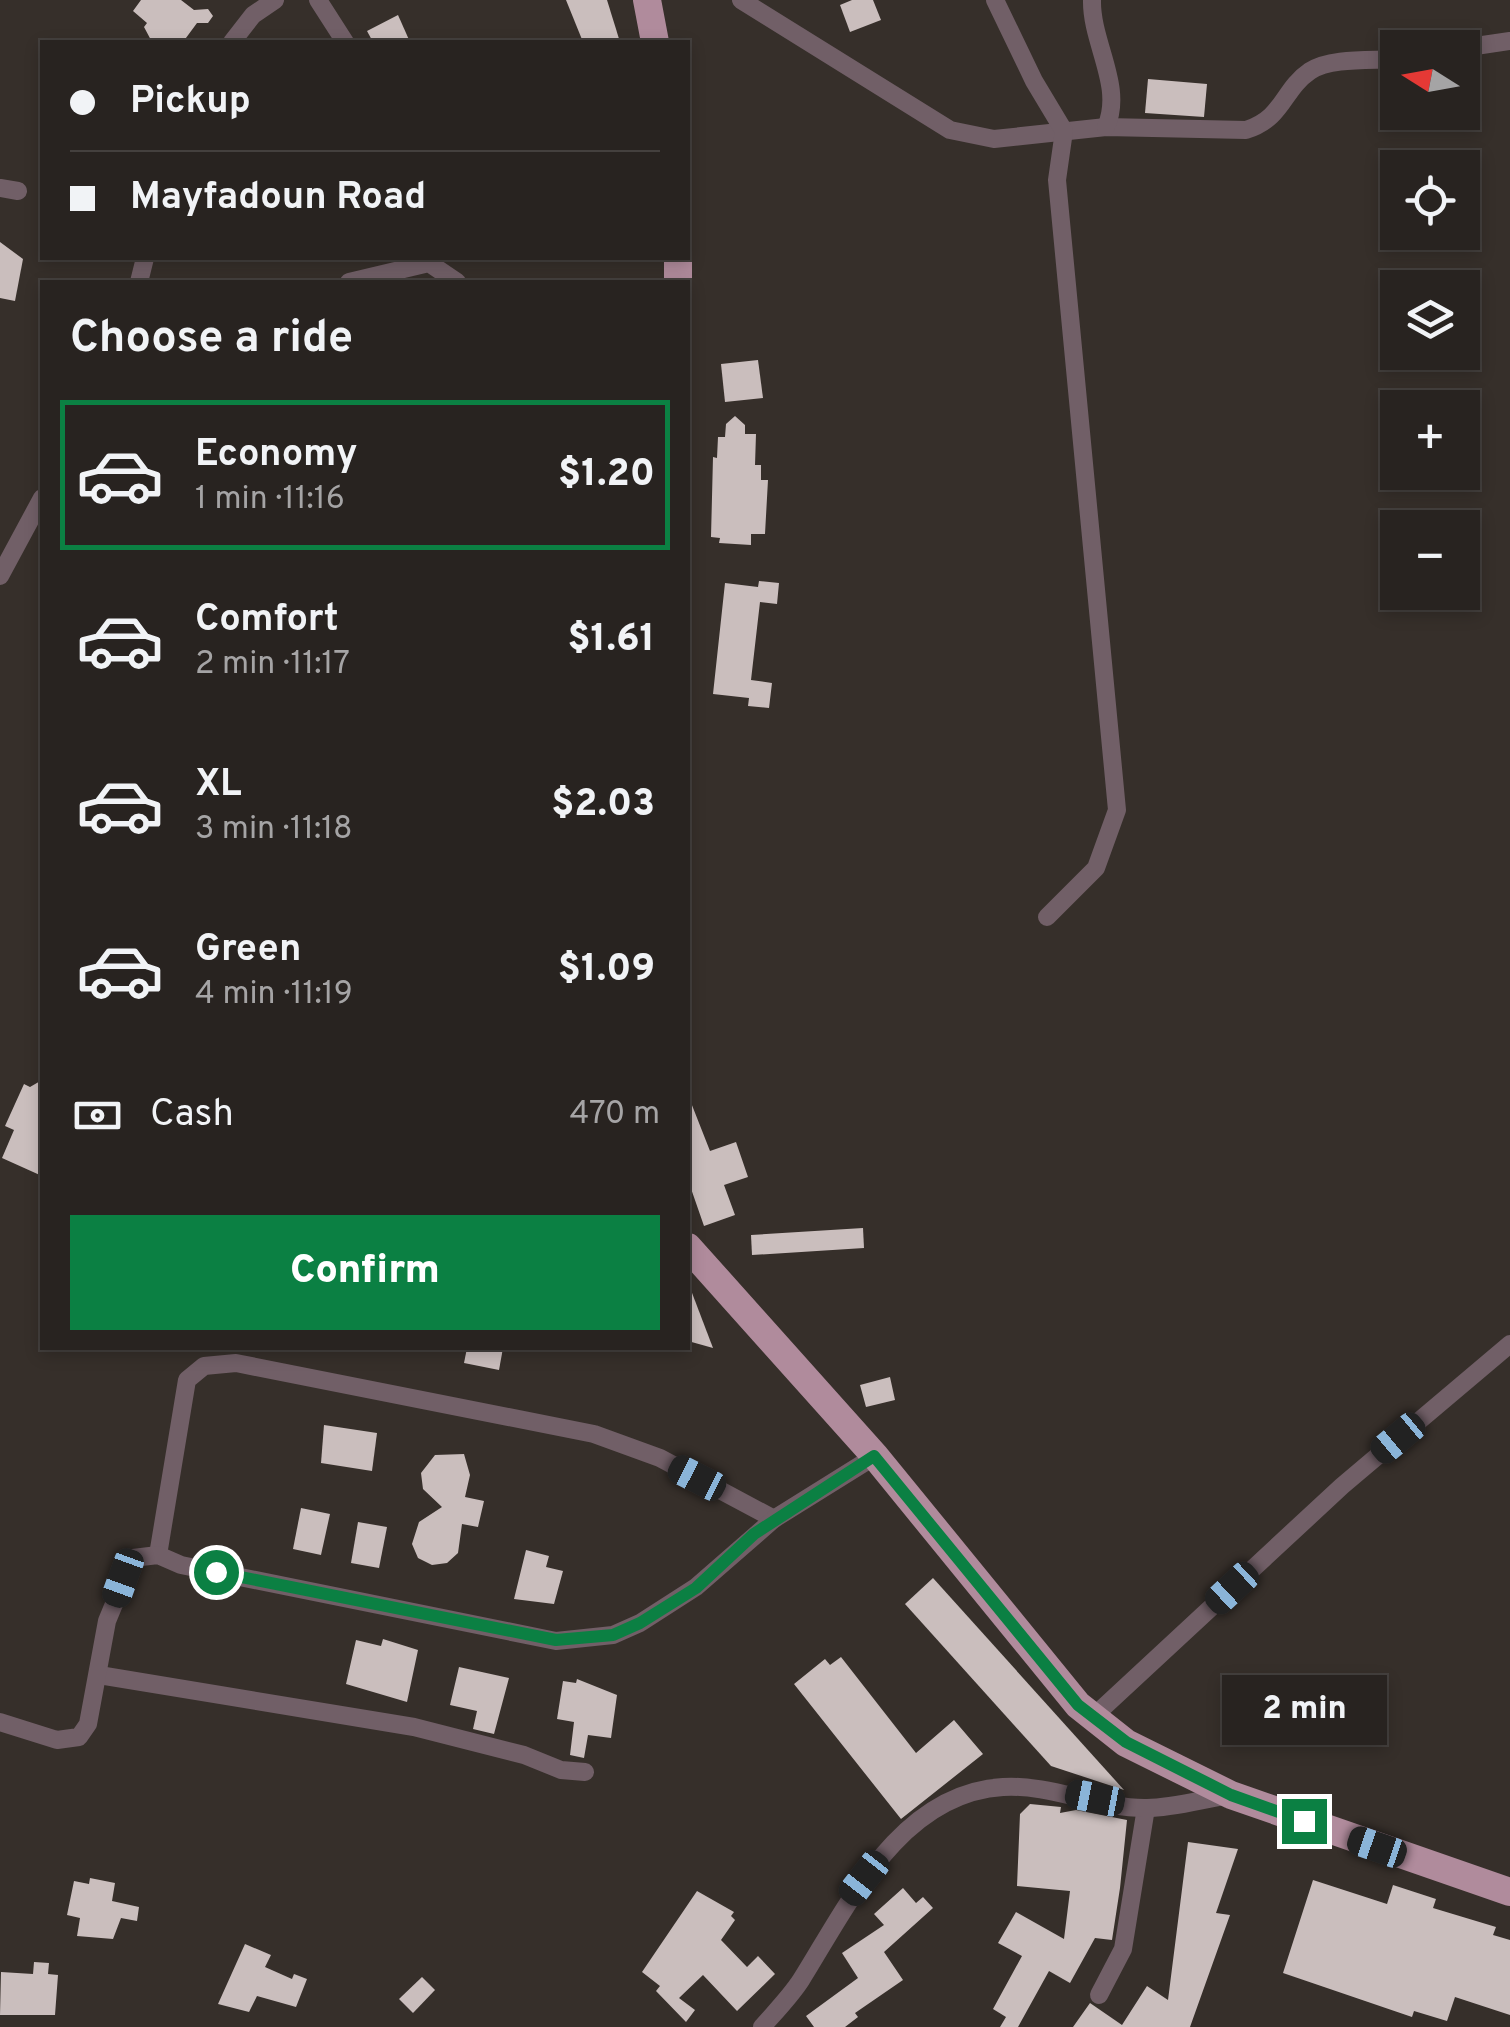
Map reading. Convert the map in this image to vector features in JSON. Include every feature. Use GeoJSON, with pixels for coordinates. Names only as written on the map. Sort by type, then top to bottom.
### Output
{"type":"FeatureCollection","features":[{"type":"Feature","properties":{"kind":"main road"},"geometry":{"type":"LineString","coordinates":[[647,0],[655,40]]}},
{"type":"Feature","properties":{"kind":"main road"},"geometry":{"type":"LineString","coordinates":[[690,1249],[874,1456],[1014,1632],[1093,1717],[1126,1742],[1231,1795],[1510,1892]]}},
{"type":"Feature","properties":{"kind":"street"},"geometry":{"type":"LineString","coordinates":[[234,40],[254,15],[275,0]]}},
{"type":"Feature","properties":{"kind":"street"},"geometry":{"type":"LineString","coordinates":[[318,0],[344,40]]}},
{"type":"Feature","properties":{"kind":"street"},"geometry":{"type":"LineString","coordinates":[[741,0],[950,130],[994,139],[1106,127],[1246,130],[1267,123],[1310,71],[1334,64],[1380,60]]}},
{"type":"Feature","properties":{"kind":"street"},"geometry":{"type":"LineString","coordinates":[[995,0],[1034,82],[1064,131],[1056,180],[1117,810],[1096,868],[1047,918]]}},
{"type":"Feature","properties":{"kind":"street"},"geometry":{"type":"LineString","coordinates":[[1092,0],[1097,46],[1114,108],[1106,127]]}},
{"type":"Feature","properties":{"kind":"street"},"geometry":{"type":"LineString","coordinates":[[1480,45],[1510,41]]}},
{"type":"Feature","properties":{"kind":"street"},"geometry":{"type":"LineString","coordinates":[[355,280],[429,260],[454,280]]}},
{"type":"Feature","properties":{"kind":"street"},"geometry":{"type":"LineString","coordinates":[[0,576],[40,502]]}},
{"type":"Feature","properties":{"kind":"street"},"geometry":{"type":"LineString","coordinates":[[1093,1717],[1342,1486],[1510,1344]]}},
{"type":"Feature","properties":{"kind":"street"},"geometry":{"type":"LineString","coordinates":[[158,1555],[187,1380],[204,1366],[236,1363],[594,1434],[660,1458],[774,1520]]}},
{"type":"Feature","properties":{"kind":"street"},"geometry":{"type":"LineString","coordinates":[[0,1722],[57,1740],[79,1737],[88,1724],[108,1621],[134,1558],[158,1555],[181,1565],[556,1640],[613,1635],[696,1588],[774,1520],[874,1456]]}},
{"type":"Feature","properties":{"kind":"street"},"geometry":{"type":"LineString","coordinates":[[99,1675],[414,1728],[524,1755],[561,1770],[584,1772]]}},
{"type":"Feature","properties":{"kind":"street"},"geometry":{"type":"LineString","coordinates":[[762,2027],[799,1983],[842,1906],[886,1850],[930,1813],[1001,1786],[1050,1790],[1146,1808],[1231,1795]]}},
{"type":"Feature","properties":{"kind":"street"},"geometry":{"type":"LineString","coordinates":[[1099,1995],[1123,1949],[1146,1808]]}},
{"type":"Feature","properties":{"kind":"building"},"geometry":{"type":"Polygon","coordinates":[[[141,0],[181,0],[194,10],[208,9],[213,16],[208,23],[197,23],[184,40],[151,40],[144,27],[147,23],[133,11],[141,0]]]}},
{"type":"Feature","properties":{"kind":"building"},"geometry":{"type":"Polygon","coordinates":[[[566,0],[607,0],[619,40],[582,40],[566,0]]]}},
{"type":"Feature","properties":{"kind":"building"},"geometry":{"type":"Polygon","coordinates":[[[852,0],[873,0],[881,20],[850,32],[840,5],[852,0]]]}},
{"type":"Feature","properties":{"kind":"building"},"geometry":{"type":"Polygon","coordinates":[[[398,15],[409,40],[372,40],[367,31],[398,15]]]}},
{"type":"Feature","properties":{"kind":"building"},"geometry":{"type":"Polygon","coordinates":[[[1148,79],[1207,84],[1204,117],[1145,113],[1148,79]]]}},
{"type":"Feature","properties":{"kind":"building"},"geometry":{"type":"Polygon","coordinates":[[[0,242],[23,259],[15,301],[0,298],[0,242]]]}},
{"type":"Feature","properties":{"kind":"building"},"geometry":{"type":"Polygon","coordinates":[[[758,360],[763,398],[725,402],[721,364],[758,360]]]}},
{"type":"Feature","properties":{"kind":"building"},"geometry":{"type":"Polygon","coordinates":[[[735,416],[745,425],[745,434],[756,434],[755,465],[761,465],[761,480],[768,480],[765,534],[751,534],[751,545],[719,543],[720,538],[711,537],[713,457],[717,458],[718,437],[725,437],[726,424],[735,416]]]}},
{"type":"Feature","properties":{"kind":"building"},"geometry":{"type":"Polygon","coordinates":[[[759,581],[779,583],[777,604],[760,602],[751,680],[772,683],[769,708],[748,706],[749,698],[713,694],[725,583],[758,587],[759,581]]]}},
{"type":"Feature","properties":{"kind":"building"},"geometry":{"type":"Polygon","coordinates":[[[40,1081],[40,1175],[2,1158],[14,1130],[5,1126],[24,1084],[30,1087],[40,1081]]]}},
{"type":"Feature","properties":{"kind":"building"},"geometry":{"type":"Polygon","coordinates":[[[690,1100],[710,1151],[736,1142],[748,1177],[724,1185],[735,1215],[704,1226],[690,1186],[690,1100]]]}},
{"type":"Feature","properties":{"kind":"building"},"geometry":{"type":"Polygon","coordinates":[[[863,1228],[864,1248],[752,1255],[751,1235],[863,1228]]]}},
{"type":"Feature","properties":{"kind":"building"},"geometry":{"type":"Polygon","coordinates":[[[690,1288],[713,1348],[690,1342],[690,1288]]]}},
{"type":"Feature","properties":{"kind":"building"},"geometry":{"type":"Polygon","coordinates":[[[467,1350],[503,1350],[499,1370],[464,1363],[467,1350]]]}},
{"type":"Feature","properties":{"kind":"building"},"geometry":{"type":"Polygon","coordinates":[[[890,1377],[895,1400],[866,1407],[860,1385],[890,1377]]]}},
{"type":"Feature","properties":{"kind":"building"},"geometry":{"type":"Polygon","coordinates":[[[324,1425],[377,1433],[372,1471],[321,1463],[324,1425]]]}},
{"type":"Feature","properties":{"kind":"building"},"geometry":{"type":"Polygon","coordinates":[[[464,1454],[470,1475],[465,1497],[484,1501],[478,1527],[462,1524],[458,1553],[447,1563],[432,1565],[418,1558],[412,1544],[419,1522],[442,1507],[423,1489],[421,1473],[435,1455],[464,1454]]]}},
{"type":"Feature","properties":{"kind":"building"},"geometry":{"type":"Polygon","coordinates":[[[301,1508],[330,1514],[321,1555],[293,1549],[301,1508]]]}},
{"type":"Feature","properties":{"kind":"building"},"geometry":{"type":"Polygon","coordinates":[[[358,1522],[387,1527],[379,1568],[351,1563],[358,1522]]]}},
{"type":"Feature","properties":{"kind":"building"},"geometry":{"type":"Polygon","coordinates":[[[526,1550],[549,1556],[546,1567],[563,1571],[554,1604],[514,1599],[526,1550]]]}},
{"type":"Feature","properties":{"kind":"building"},"geometry":{"type":"Polygon","coordinates":[[[933,1578],[1124,1790],[1051,1766],[905,1604],[933,1578]]]}},
{"type":"Feature","properties":{"kind":"building"},"geometry":{"type":"Polygon","coordinates":[[[383,1639],[418,1650],[407,1702],[346,1684],[356,1640],[381,1646],[383,1639]]]}},
{"type":"Feature","properties":{"kind":"building"},"geometry":{"type":"Polygon","coordinates":[[[841,1657],[916,1753],[954,1720],[983,1754],[901,1819],[794,1684],[825,1659],[830,1665],[841,1657]]]}},
{"type":"Feature","properties":{"kind":"building"},"geometry":{"type":"Polygon","coordinates":[[[459,1667],[509,1678],[494,1734],[473,1729],[477,1711],[450,1705],[459,1667]]]}},
{"type":"Feature","properties":{"kind":"building"},"geometry":{"type":"Polygon","coordinates":[[[577,1679],[617,1695],[611,1738],[588,1735],[584,1758],[570,1755],[574,1722],[557,1719],[563,1681],[576,1683],[577,1679]]]}},
{"type":"Feature","properties":{"kind":"building"},"geometry":{"type":"Polygon","coordinates":[[[1030,1804],[1061,1807],[1060,1813],[1076,1810],[1127,1820],[1120,1888],[1112,1940],[1095,1938],[1070,1983],[1049,1971],[1018,2027],[1000,2027],[1006,2017],[993,2009],[1022,1956],[998,1943],[1016,1912],[1064,1939],[1070,1891],[1017,1886],[1020,1814],[1030,1804]]]}},
{"type":"Feature","properties":{"kind":"building"},"geometry":{"type":"Polygon","coordinates":[[[1188,1842],[1238,1849],[1216,1913],[1230,1915],[1190,2027],[1073,2027],[1090,2003],[1122,2025],[1147,1986],[1168,2000],[1188,1842]]]}},
{"type":"Feature","properties":{"kind":"building"},"geometry":{"type":"Polygon","coordinates":[[[90,1878],[115,1883],[112,1901],[139,1907],[137,1921],[121,1918],[113,1939],[77,1936],[80,1918],[67,1915],[74,1881],[89,1884],[90,1878]]]}},
{"type":"Feature","properties":{"kind":"building"},"geometry":{"type":"Polygon","coordinates":[[[1313,1880],[1387,1904],[1393,1885],[1436,1899],[1433,1908],[1496,1927],[1493,1935],[1510,1940],[1510,2015],[1455,1997],[1447,2021],[1414,2011],[1412,2017],[1283,1973],[1313,1880]]]}},
{"type":"Feature","properties":{"kind":"building"},"geometry":{"type":"Polygon","coordinates":[[[903,1888],[916,1903],[923,1897],[933,1908],[884,1952],[903,1980],[855,2013],[858,2017],[845,2027],[814,2027],[806,2016],[858,1978],[842,1953],[884,1925],[874,1914],[903,1888]]]}},
{"type":"Feature","properties":{"kind":"building"},"geometry":{"type":"Polygon","coordinates":[[[697,1891],[734,1912],[731,1916],[735,1920],[721,1940],[747,1967],[758,1956],[775,1974],[737,2011],[703,1975],[679,1998],[695,2010],[686,2022],[656,1991],[660,1986],[642,1972],[697,1891]]]}},
{"type":"Feature","properties":{"kind":"building"},"geometry":{"type":"Polygon","coordinates":[[[245,1944],[271,1955],[265,1967],[292,1979],[294,1974],[307,1979],[296,2007],[257,1996],[249,2012],[218,2004],[245,1944]]]}},
{"type":"Feature","properties":{"kind":"building"},"geometry":{"type":"Polygon","coordinates":[[[34,1962],[49,1963],[48,1974],[58,1975],[55,2015],[0,2015],[1,1972],[33,1974],[34,1962]]]}},
{"type":"Feature","properties":{"kind":"building"},"geometry":{"type":"Polygon","coordinates":[[[422,1977],[435,1990],[413,2013],[399,1999],[422,1977]]]}},
{"type":"Feature","properties":{"kind":"route"},"geometry":{"type":"LineString","coordinates":[[216,1572],[499,1631],[556,1640],[613,1635],[696,1588],[754,1534],[874,1456],[1014,1632],[1078,1705],[1126,1742],[1231,1795],[1304,1821]]}}]}
